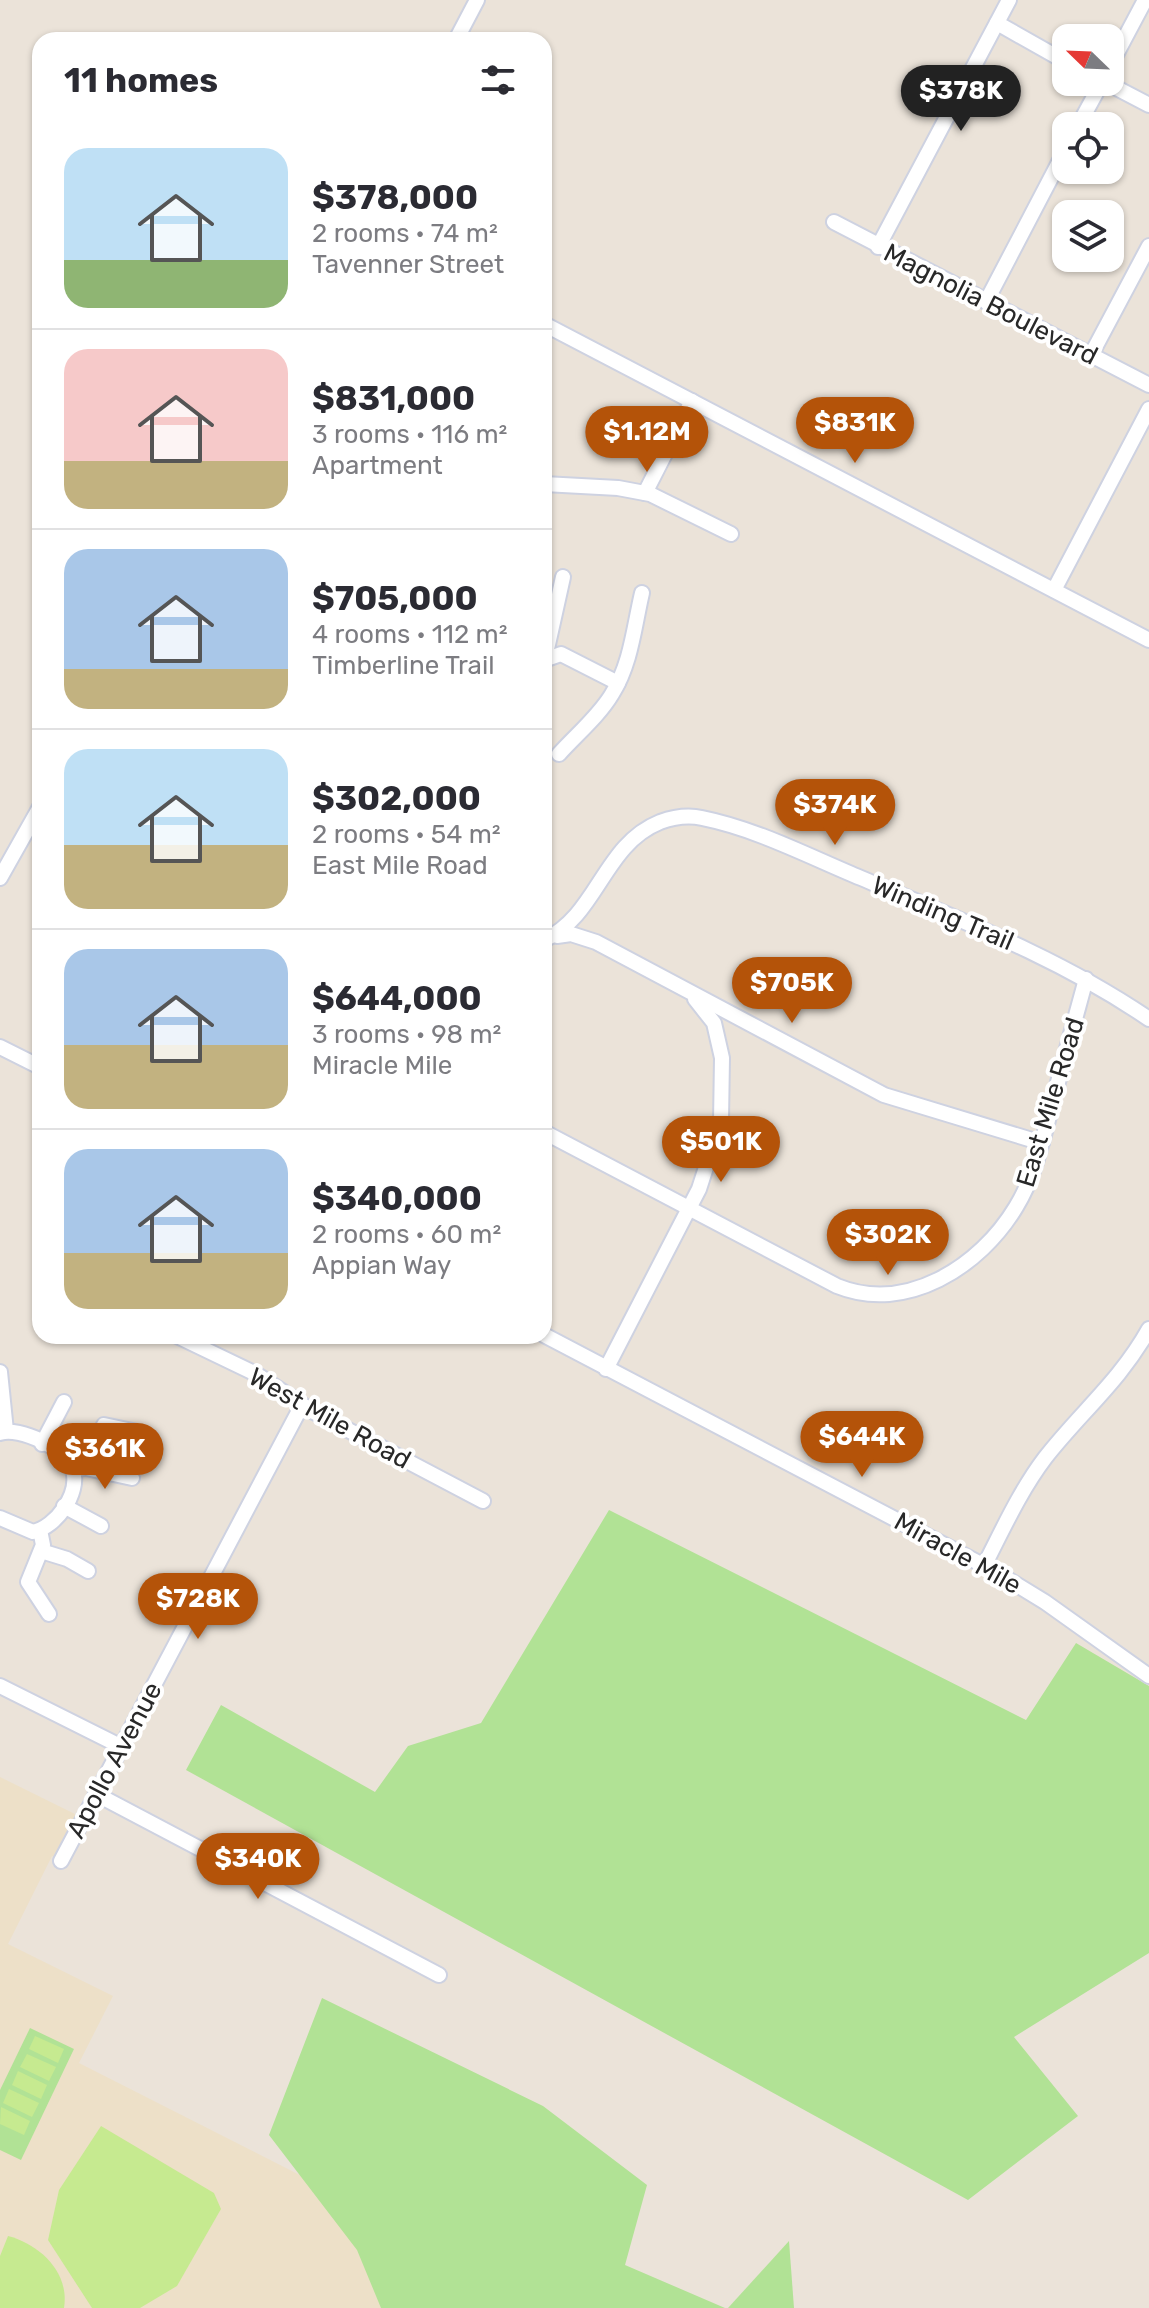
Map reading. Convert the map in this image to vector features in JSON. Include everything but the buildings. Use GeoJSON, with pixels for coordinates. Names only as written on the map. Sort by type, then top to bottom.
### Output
{"type":"FeatureCollection","features":[{"type":"Feature","properties":{"kind":"street"},"geometry":{"type":"LineString","coordinates":[[460,32],[477,0]]}},
{"type":"Feature","properties":{"kind":"street"},"geometry":{"type":"LineString","coordinates":[[878,247],[1009,0]]}},
{"type":"Feature","properties":{"kind":"street"},"geometry":{"type":"LineString","coordinates":[[1124,40],[1145,0]]}},
{"type":"Feature","properties":{"kind":"street"},"geometry":{"type":"LineString","coordinates":[[997,23],[1052,54]]}},
{"type":"Feature","properties":{"kind":"street"},"geometry":{"type":"LineString","coordinates":[[1124,92],[1149,105]]}},
{"type":"Feature","properties":{"kind":"street"},"geometry":{"type":"LineString","coordinates":[[986,302],[1052,176]]}},
{"type":"Feature","properties":{"kind":"street","name":"Magnolia Boulevard"},"geometry":{"type":"LineString","coordinates":[[834,222],[1149,385]]}},
{"type":"Feature","properties":{"kind":"street"},"geometry":{"type":"LineString","coordinates":[[1091,355],[1149,246]]}},
{"type":"Feature","properties":{"kind":"street"},"geometry":{"type":"LineString","coordinates":[[552,328],[1149,640]]}},
{"type":"Feature","properties":{"kind":"street"},"geometry":{"type":"LineString","coordinates":[[645,493],[692,401]]}},
{"type":"Feature","properties":{"kind":"street"},"geometry":{"type":"LineString","coordinates":[[1054,590],[1149,409]]}},
{"type":"Feature","properties":{"kind":"street"},"geometry":{"type":"LineString","coordinates":[[552,485],[645,493],[669,501],[731,534]]}},
{"type":"Feature","properties":{"kind":"street"},"geometry":{"type":"LineString","coordinates":[[552,624],[563,577]]}},
{"type":"Feature","properties":{"kind":"street"},"geometry":{"type":"LineString","coordinates":[[559,754],[611,696],[618,683],[625,669],[642,593]]}},
{"type":"Feature","properties":{"kind":"street"},"geometry":{"type":"LineString","coordinates":[[552,657],[561,654],[618,683]]}},
{"type":"Feature","properties":{"kind":"street","name":"Winding Trail"},"geometry":{"type":"LineString","coordinates":[[552,936],[572,923],[618,853],[636,835],[674,818],[699,817],[746,831],[991,933],[1086,979],[1149,1019]]}},
{"type":"Feature","properties":{"kind":"street"},"geometry":{"type":"LineString","coordinates":[[0,878],[32,821]]}},
{"type":"Feature","properties":{"kind":"street"},"geometry":{"type":"LineString","coordinates":[[552,938],[580,935],[884,1095],[1042,1143]]}},
{"type":"Feature","properties":{"kind":"street","name":"East Mile Road"},"geometry":{"type":"LineString","coordinates":[[552,1136],[837,1286],[866,1296],[895,1295],[936,1282],[988,1241],[1016,1208],[1042,1143],[1086,979]]}},
{"type":"Feature","properties":{"kind":"street"},"geometry":{"type":"LineString","coordinates":[[606,1369],[689,1208],[713,1153],[724,1086],[714,1023],[690,993]]}},
{"type":"Feature","properties":{"kind":"street"},"geometry":{"type":"LineString","coordinates":[[0,1047],[32,1063]]}},
{"type":"Feature","properties":{"kind":"street"},"geometry":{"type":"LineString","coordinates":[[984,1566],[1010,1513],[1044,1459],[1110,1387],[1149,1329]]}},
{"type":"Feature","properties":{"kind":"street","name":"Miracle Mile"},"geometry":{"type":"LineString","coordinates":[[552,1339],[984,1566],[1045,1602],[1149,1676]]}},
{"type":"Feature","properties":{"kind":"street","name":"West Mile Road"},"geometry":{"type":"LineString","coordinates":[[194,1344],[256,1374],[302,1405],[483,1501]]}},
{"type":"Feature","properties":{"kind":"street"},"geometry":{"type":"LineString","coordinates":[[0,1372],[3,1432],[18,1432],[62,1454],[80,1468],[132,1478]]}},
{"type":"Feature","properties":{"kind":"street"},"geometry":{"type":"LineString","coordinates":[[42,1444],[64,1402]]}},
{"type":"Feature","properties":{"kind":"street","name":"Apollo Avenue"},"geometry":{"type":"LineString","coordinates":[[61,1861],[302,1405]]}},
{"type":"Feature","properties":{"kind":"street"},"geometry":{"type":"LineString","coordinates":[[2,1525],[25,1530],[51,1526],[104,1425],[142,1433]]}},
{"type":"Feature","properties":{"kind":"street"},"geometry":{"type":"LineString","coordinates":[[64,1506],[101,1526]]}},
{"type":"Feature","properties":{"kind":"street"},"geometry":{"type":"LineString","coordinates":[[40,1530],[41,1551],[28,1582],[49,1614]]}},
{"type":"Feature","properties":{"kind":"street"},"geometry":{"type":"LineString","coordinates":[[41,1551],[67,1559],[88,1571]]}},
{"type":"Feature","properties":{"kind":"street"},"geometry":{"type":"LineString","coordinates":[[0,1686],[120,1746]]}},
{"type":"Feature","properties":{"kind":"street"},"geometry":{"type":"LineString","coordinates":[[96,1794],[439,1975]]}},
{"type":"Feature","properties":{"kind":"shaded area"},"geometry":{"type":"Polygon","coordinates":[[[0,1777],[83,1818],[61,1861],[52,1856],[8,1944],[113,1996],[79,2063],[542,2298],[536,2308],[0,2308],[0,1777]]]}},
{"type":"Feature","properties":{"kind":"green space"},"geometry":{"type":"Polygon","coordinates":[[[609,1510],[1026,1720],[1076,1643],[1149,1686],[1149,1953],[1014,2037],[1078,2116],[968,2200],[186,1770],[221,1705],[375,1792],[408,1746],[481,1723],[609,1510]]]}},
{"type":"Feature","properties":{"kind":"green space"},"geometry":{"type":"Polygon","coordinates":[[[322,1998],[543,2106],[647,2185],[625,2265],[725,2308],[381,2308],[357,2250],[269,2135],[322,1998]]]}},
{"type":"Feature","properties":{"kind":"green space"},"geometry":{"type":"Polygon","coordinates":[[[30,2028],[74,2049],[21,2160],[0,2150],[0,2090],[30,2028]]]}},
{"type":"Feature","properties":{"kind":"green space"},"geometry":{"type":"Polygon","coordinates":[[[35,2036],[64,2049],[58,2063],[29,2049],[35,2036]]]}},
{"type":"Feature","properties":{"kind":"green space"},"geometry":{"type":"Polygon","coordinates":[[[27,2054],[56,2067],[49,2081],[20,2067],[27,2054]]]}},
{"type":"Feature","properties":{"kind":"green space"},"geometry":{"type":"Polygon","coordinates":[[[18,2071],[47,2085],[41,2099],[12,2085],[18,2071]]]}},
{"type":"Feature","properties":{"kind":"green space"},"geometry":{"type":"Polygon","coordinates":[[[9,2089],[39,2103],[32,2117],[3,2103],[9,2089]]]}},
{"type":"Feature","properties":{"kind":"green space"},"geometry":{"type":"Polygon","coordinates":[[[1,2107],[30,2121],[24,2135],[0,2124],[1,2107]]]}},
{"type":"Feature","properties":{"kind":"green space"},"geometry":{"type":"Polygon","coordinates":[[[101,2126],[214,2193],[221,2209],[177,2286],[140,2308],[92,2308],[48,2240],[59,2190],[101,2126]]]}},
{"type":"Feature","properties":{"kind":"green space"},"geometry":{"type":"Polygon","coordinates":[[[8,2236],[31,2246],[50,2262],[62,2283],[64,2308],[0,2308],[0,2256],[8,2236]]]}},
{"type":"Feature","properties":{"kind":"green space"},"geometry":{"type":"Polygon","coordinates":[[[789,2241],[794,2308],[728,2308],[789,2241]]]}}]}
